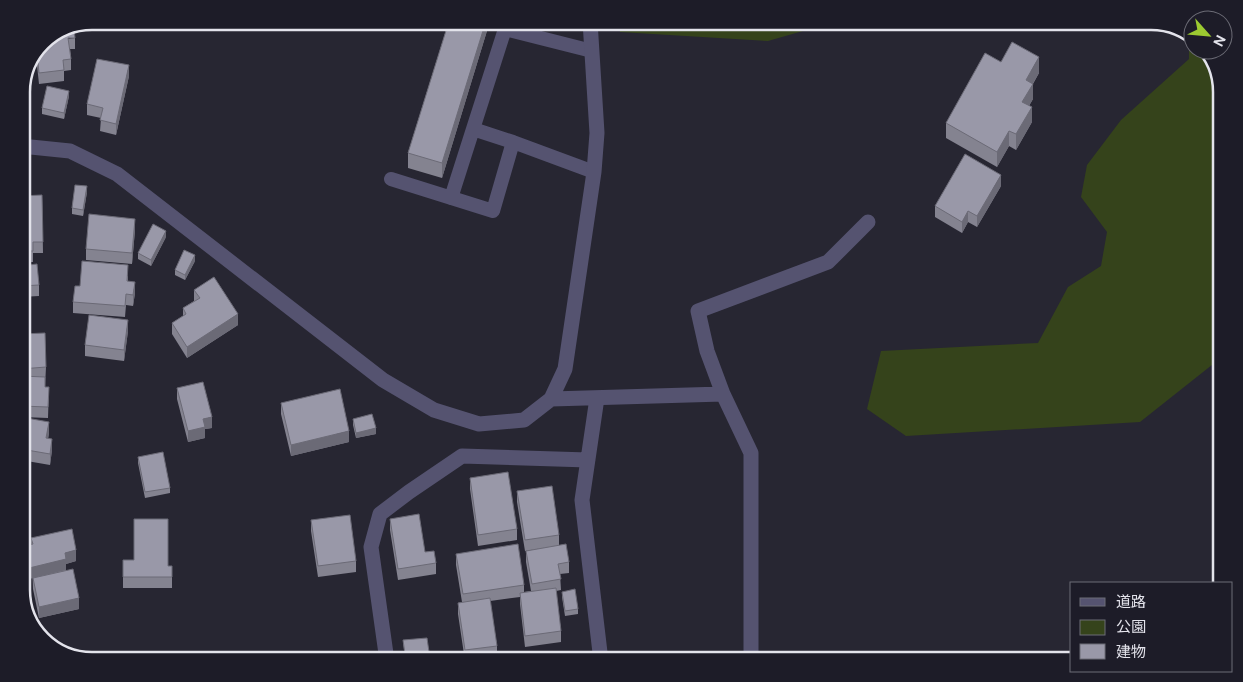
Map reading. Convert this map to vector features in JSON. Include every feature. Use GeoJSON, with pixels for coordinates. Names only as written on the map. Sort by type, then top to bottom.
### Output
{"type":"FeatureCollection","features":[{"type":"Feature","properties":{"kind":"street"},"geometry":{"type":"LineString","coordinates":[[30,147],[70,151],[117,174],[382,380],[434,410],[480,424],[524,420],[551,399],[565,368],[594,172],[597,133],[591,30]]}},
{"type":"Feature","properties":{"kind":"street"},"geometry":{"type":"LineString","coordinates":[[751,652],[751,453],[723,394],[707,351],[698,312],[828,262],[868,222]]}},
{"type":"Feature","properties":{"kind":"street"},"geometry":{"type":"LineString","coordinates":[[551,399],[723,394]]}},
{"type":"Feature","properties":{"kind":"street"},"geometry":{"type":"LineString","coordinates":[[597,398],[582,500],[601,652]]}},
{"type":"Feature","properties":{"kind":"street"},"geometry":{"type":"LineString","coordinates":[[386,652],[371,547],[380,514],[462,456],[588,460]]}},
{"type":"Feature","properties":{"kind":"lane"},"geometry":{"type":"LineString","coordinates":[[451,198],[505,30]]}},
{"type":"Feature","properties":{"kind":"lane"},"geometry":{"type":"LineString","coordinates":[[509,30],[592,51]]}},
{"type":"Feature","properties":{"kind":"lane"},"geometry":{"type":"LineString","coordinates":[[473,129],[594,172]]}},
{"type":"Feature","properties":{"kind":"lane"},"geometry":{"type":"LineString","coordinates":[[391,179],[493,211],[513,142]]}},
{"type":"Feature","properties":{"kind":"green space"},"geometry":{"type":"Polygon","coordinates":[[[620,30],[806,30],[768,41],[620,32],[620,30]]]}},
{"type":"Feature","properties":{"kind":"green space"},"geometry":{"type":"Polygon","coordinates":[[[1188,60],[1204,60],[1210,72],[1213,88],[1213,364],[1140,422],[906,436],[867,409],[881,351],[1038,343],[1068,287],[1101,266],[1107,232],[1081,197],[1087,165],[1121,120],[1188,60]]]}},
{"type":"Feature","properties":{"kind":"building"},"geometry":{"type":"Polygon","coordinates":[[[446,30],[483,30],[442,163],[408,153],[446,30]]]}},
{"type":"Feature","properties":{"kind":"building"},"geometry":{"type":"Polygon","coordinates":[[[74,33],[75,38],[68,38],[71,59],[63,60],[64,70],[39,73],[38,62],[48,48],[58,40],[74,33]]]}},
{"type":"Feature","properties":{"kind":"building"},"geometry":{"type":"Polygon","coordinates":[[[1012,42],[1039,57],[1026,80],[1033,84],[1022,102],[1032,107],[1016,134],[1009,131],[997,152],[946,123],[985,53],[1001,62],[1012,42]]]}},
{"type":"Feature","properties":{"kind":"building"},"geometry":{"type":"Polygon","coordinates":[[[97,59],[129,65],[116,124],[100,120],[103,108],[87,104],[97,59]]]}},
{"type":"Feature","properties":{"kind":"building"},"geometry":{"type":"Polygon","coordinates":[[[47,86],[69,91],[64,113],[42,108],[47,86]]]}},
{"type":"Feature","properties":{"kind":"building"},"geometry":{"type":"Polygon","coordinates":[[[965,154],[1001,175],[977,216],[968,211],[962,222],[935,206],[965,154]]]}},
{"type":"Feature","properties":{"kind":"building"},"geometry":{"type":"Polygon","coordinates":[[[75,185],[87,186],[83,210],[72,208],[75,185]]]}},
{"type":"Feature","properties":{"kind":"building"},"geometry":{"type":"Polygon","coordinates":[[[42,195],[43,242],[33,242],[33,251],[30,251],[30,196],[42,195]]]}},
{"type":"Feature","properties":{"kind":"building"},"geometry":{"type":"Polygon","coordinates":[[[89,214],[135,219],[132,253],[86,249],[89,214]]]}},
{"type":"Feature","properties":{"kind":"building"},"geometry":{"type":"Polygon","coordinates":[[[153,224],[166,231],[151,260],[138,253],[153,224]]]}},
{"type":"Feature","properties":{"kind":"building"},"geometry":{"type":"Polygon","coordinates":[[[184,250],[195,255],[185,275],[175,270],[184,250]]]}},
{"type":"Feature","properties":{"kind":"building"},"geometry":{"type":"Polygon","coordinates":[[[82,261],[128,265],[127,281],[135,282],[133,295],[126,294],[125,306],[73,302],[75,286],[80,286],[82,261]]]}},
{"type":"Feature","properties":{"kind":"building"},"geometry":{"type":"Polygon","coordinates":[[[37,264],[39,285],[30,286],[30,265],[37,264]]]}},
{"type":"Feature","properties":{"kind":"building"},"geometry":{"type":"Polygon","coordinates":[[[214,277],[238,314],[187,347],[172,323],[186,314],[183,308],[200,298],[194,290],[214,277]]]}},
{"type":"Feature","properties":{"kind":"building"},"geometry":{"type":"Polygon","coordinates":[[[89,315],[128,320],[124,350],[85,345],[89,315]]]}},
{"type":"Feature","properties":{"kind":"building"},"geometry":{"type":"Polygon","coordinates":[[[45,333],[46,367],[30,368],[30,334],[45,333]]]}},
{"type":"Feature","properties":{"kind":"building"},"geometry":{"type":"Polygon","coordinates":[[[30,376],[45,377],[45,387],[49,387],[48,407],[30,406],[30,376]]]}},
{"type":"Feature","properties":{"kind":"building"},"geometry":{"type":"Polygon","coordinates":[[[203,382],[212,417],[203,419],[205,427],[188,431],[177,388],[203,382]]]}},
{"type":"Feature","properties":{"kind":"building"},"geometry":{"type":"Polygon","coordinates":[[[340,389],[349,431],[291,445],[281,403],[340,389]]]}},
{"type":"Feature","properties":{"kind":"building"},"geometry":{"type":"Polygon","coordinates":[[[372,414],[376,428],[356,433],[353,419],[372,414]]]}},
{"type":"Feature","properties":{"kind":"building"},"geometry":{"type":"Polygon","coordinates":[[[30,419],[49,422],[46,438],[52,439],[50,454],[30,451],[30,419]]]}},
{"type":"Feature","properties":{"kind":"building"},"geometry":{"type":"Polygon","coordinates":[[[163,452],[170,488],[145,492],[138,457],[163,452]]]}},
{"type":"Feature","properties":{"kind":"building"},"geometry":{"type":"Polygon","coordinates":[[[508,472],[517,529],[478,535],[470,478],[508,472]]]}},
{"type":"Feature","properties":{"kind":"building"},"geometry":{"type":"Polygon","coordinates":[[[552,486],[559,535],[525,540],[517,491],[552,486]]]}},
{"type":"Feature","properties":{"kind":"building"},"geometry":{"type":"Polygon","coordinates":[[[419,514],[425,552],[434,551],[436,563],[398,569],[390,519],[419,514]]]}},
{"type":"Feature","properties":{"kind":"building"},"geometry":{"type":"Polygon","coordinates":[[[350,515],[356,561],[318,566],[311,520],[350,515]]]}},
{"type":"Feature","properties":{"kind":"building"},"geometry":{"type":"Polygon","coordinates":[[[134,519],[168,519],[168,566],[172,566],[172,577],[123,577],[123,560],[134,560],[134,519]]]}},
{"type":"Feature","properties":{"kind":"building"},"geometry":{"type":"Polygon","coordinates":[[[72,529],[76,550],[65,553],[66,559],[30,568],[30,545],[33,544],[31,538],[72,529]]]}},
{"type":"Feature","properties":{"kind":"building"},"geometry":{"type":"Polygon","coordinates":[[[518,544],[524,585],[463,594],[456,554],[518,544]]]}},
{"type":"Feature","properties":{"kind":"building"},"geometry":{"type":"Polygon","coordinates":[[[566,544],[569,562],[558,564],[561,579],[532,584],[526,551],[566,544]]]}},
{"type":"Feature","properties":{"kind":"building"},"geometry":{"type":"Polygon","coordinates":[[[73,569],[79,598],[39,607],[33,578],[73,569]]]}},
{"type":"Feature","properties":{"kind":"building"},"geometry":{"type":"Polygon","coordinates":[[[556,588],[561,631],[525,636],[520,593],[556,588]]]}},
{"type":"Feature","properties":{"kind":"building"},"geometry":{"type":"Polygon","coordinates":[[[575,589],[578,609],[565,611],[562,592],[575,589]]]}},
{"type":"Feature","properties":{"kind":"building"},"geometry":{"type":"Polygon","coordinates":[[[490,598],[497,646],[465,650],[458,603],[490,598]]]}},
{"type":"Feature","properties":{"kind":"building"},"geometry":{"type":"Polygon","coordinates":[[[427,638],[429,652],[405,652],[403,640],[427,638]]]}}]}
